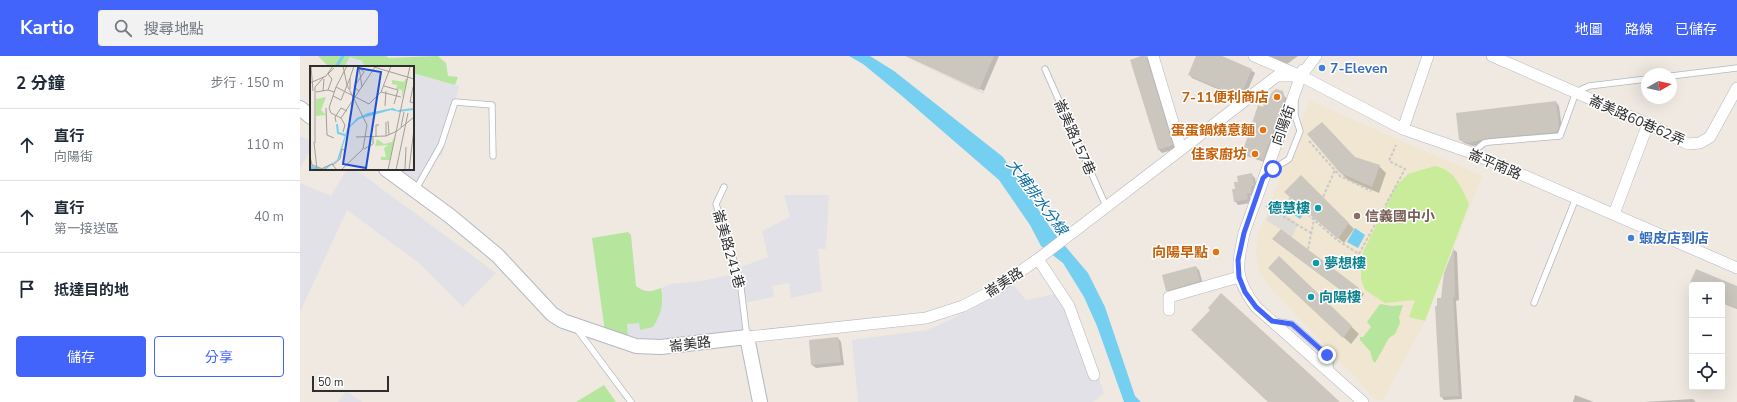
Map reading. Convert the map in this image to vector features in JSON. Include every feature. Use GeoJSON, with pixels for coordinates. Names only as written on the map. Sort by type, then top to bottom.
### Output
{"type":"FeatureCollection","features":[{"type":"Feature","properties":{"kind":"street"},"geometry":{"type":"LineString","coordinates":[[1153,56],[1181,149]]}},
{"type":"Feature","properties":{"kind":"street","name":"崙平南路"},"geometry":{"type":"LineString","coordinates":[[1254,56],[1301,76],[1403,129],[1472,154],[1737,268]]}},
{"type":"Feature","properties":{"kind":"street","name":"向陽街"},"geometry":{"type":"LineString","coordinates":[[1308,56],[1244,233],[1238,260],[1239,277],[1245,292],[1256,307],[1364,402]]}},
{"type":"Feature","properties":{"kind":"street"},"geometry":{"type":"LineString","coordinates":[[1106,206],[1277,76],[1301,76],[1316,56]]}},
{"type":"Feature","properties":{"kind":"street"},"geometry":{"type":"LineString","coordinates":[[1403,129],[1428,56]]}},
{"type":"Feature","properties":{"kind":"street","name":"崙美路60巷62弄"},"geometry":{"type":"LineString","coordinates":[[1492,56],[1648,124],[1688,144],[1700,143],[1710,137],[1737,88]]}},
{"type":"Feature","properties":{"kind":"street"},"geometry":{"type":"LineString","coordinates":[[300,108],[310,116]]}},
{"type":"Feature","properties":{"kind":"street"},"geometry":{"type":"LineString","coordinates":[[1614,214],[1648,124]]}},
{"type":"Feature","properties":{"kind":"street","name":"崙美路"},"geometry":{"type":"LineString","coordinates":[[387,170],[450,216],[498,256],[552,314],[573,325],[636,346],[661,347],[926,318],[963,306],[994,290],[1106,206]]}},
{"type":"Feature","properties":{"kind":"street"},"geometry":{"type":"LineString","coordinates":[[1038,258],[1069,306],[1094,375]]}},
{"type":"Feature","properties":{"kind":"street"},"geometry":{"type":"LineString","coordinates":[[1169,310],[1169,297],[1239,277]]}},
{"type":"Feature","properties":{"kind":"street"},"geometry":{"type":"LineString","coordinates":[[747,337],[760,402]]}},
{"type":"Feature","properties":{"kind":"lane"},"geometry":{"type":"LineString","coordinates":[[1677,75],[1737,68]]}},
{"type":"Feature","properties":{"kind":"lane","name":"崙美路157巷"},"geometry":{"type":"LineString","coordinates":[[1045,69],[1106,206]]}},
{"type":"Feature","properties":{"kind":"lane"},"geometry":{"type":"LineString","coordinates":[[1472,154],[1484,143],[1560,136],[1576,92],[1589,86],[1641,80]]}},
{"type":"Feature","properties":{"kind":"lane"},"geometry":{"type":"LineString","coordinates":[[1263,178],[1269,171],[1289,159],[1300,131],[1295,115],[1294,93]]}},
{"type":"Feature","properties":{"kind":"lane"},"geometry":{"type":"LineString","coordinates":[[415,190],[441,145],[455,102],[492,104],[493,156]]}},
{"type":"Feature","properties":{"kind":"lane","name":"崙美路241巷"},"geometry":{"type":"LineString","coordinates":[[724,187],[716,204],[740,280],[747,337]]}},
{"type":"Feature","properties":{"kind":"lane"},"geometry":{"type":"LineString","coordinates":[[1534,303],[1576,198]]}},
{"type":"Feature","properties":{"kind":"lane"},"geometry":{"type":"LineString","coordinates":[[573,325],[631,402]]}},
{"type":"Feature","properties":{"kind":"path"},"geometry":{"type":"LineString","coordinates":[[1309,141],[1340,176],[1371,191]]}},
{"type":"Feature","properties":{"kind":"path"},"geometry":{"type":"LineString","coordinates":[[1289,198],[1314,217],[1337,240],[1359,254],[1405,169],[1389,161],[1396,145]]}},
{"type":"Feature","properties":{"kind":"path"},"geometry":{"type":"LineString","coordinates":[[1307,254],[1314,217],[1335,170]]}},
{"type":"Feature","properties":{"kind":"path"},"geometry":{"type":"LineString","coordinates":[[1266,206],[1311,233]]}},
{"type":"Feature","properties":{"kind":"shaded area"},"geometry":{"type":"Polygon","coordinates":[[[350,57],[362,61],[364,66],[345,66],[350,57]]]}},
{"type":"Feature","properties":{"kind":"shaded area"},"geometry":{"type":"Polygon","coordinates":[[[414,73],[459,86],[442,156],[434,157],[410,190],[380,170],[414,170],[414,73]]]}},
{"type":"Feature","properties":{"kind":"shaded area"},"geometry":{"type":"Polygon","coordinates":[[[1310,101],[1482,176],[1424,323],[1382,401],[1373,397],[1270,287],[1260,274],[1256,256],[1258,235],[1310,101]]]}},
{"type":"Feature","properties":{"kind":"shaded area"},"geometry":{"type":"Polygon","coordinates":[[[300,136],[310,141],[310,151],[300,168],[300,136]]]}},
{"type":"Feature","properties":{"kind":"shaded area"},"geometry":{"type":"Polygon","coordinates":[[[346,170],[356,170],[496,273],[463,307],[419,263],[347,210],[300,312],[300,183],[331,196],[346,170]]]}},
{"type":"Feature","properties":{"kind":"shaded area"},"geometry":{"type":"Polygon","coordinates":[[[784,195],[829,195],[826,249],[818,249],[822,291],[791,298],[789,283],[772,286],[774,297],[743,303],[746,340],[629,348],[627,323],[639,323],[640,329],[663,302],[661,288],[671,284],[701,281],[738,273],[738,268],[768,257],[762,231],[790,217],[784,195]]]}},
{"type":"Feature","properties":{"kind":"shaded area"},"geometry":{"type":"Polygon","coordinates":[[[1274,206],[1298,224],[1292,237],[1266,220],[1274,206]]]}},
{"type":"Feature","properties":{"kind":"shaded area"},"geometry":{"type":"Polygon","coordinates":[[[1013,284],[1026,300],[1060,293],[1087,341],[1104,393],[1096,400],[1092,402],[858,402],[852,340],[927,330],[950,320],[1013,284]]]}},
{"type":"Feature","properties":{"kind":"shaded area"},"geometry":{"type":"Polygon","coordinates":[[[346,391],[362,402],[338,402],[346,391]]]}},
{"type":"Feature","properties":{"kind":"green space"},"geometry":{"type":"Polygon","coordinates":[[[318,56],[386,56],[389,58],[438,56],[446,63],[448,76],[458,77],[455,85],[414,73],[414,66],[364,66],[362,61],[350,57],[345,66],[328,66],[318,56]]]}},
{"type":"Feature","properties":{"kind":"green space"},"geometry":{"type":"Polygon","coordinates":[[[1435,166],[1448,171],[1452,175],[1460,186],[1469,204],[1425,321],[1409,317],[1415,300],[1385,303],[1365,290],[1361,279],[1361,256],[1395,187],[1408,174],[1435,166]]]}},
{"type":"Feature","properties":{"kind":"green space"},"geometry":{"type":"Polygon","coordinates":[[[628,232],[631,235],[636,286],[642,290],[648,291],[661,288],[662,299],[660,313],[653,327],[640,330],[639,323],[627,324],[629,348],[606,339],[592,238],[628,232]]]}},
{"type":"Feature","properties":{"kind":"green space"},"geometry":{"type":"Polygon","coordinates":[[[1380,304],[1392,306],[1403,305],[1399,317],[1400,323],[1395,334],[1389,338],[1375,363],[1370,351],[1360,340],[1360,337],[1363,337],[1371,327],[1367,322],[1380,304]]]}},
{"type":"Feature","properties":{"kind":"green space"},"geometry":{"type":"Polygon","coordinates":[[[604,385],[616,402],[576,402],[604,385]]]}},
{"type":"Feature","properties":{"kind":"water"},"geometry":{"type":"Polygon","coordinates":[[[849,56],[870,56],[894,71],[1003,157],[1054,233],[1088,273],[1105,307],[1135,396],[1141,402],[1124,402],[1097,326],[1084,297],[1063,263],[1041,246],[1030,225],[999,180],[902,96],[863,64],[849,56]]]}},
{"type":"Feature","properties":{"kind":"water"},"geometry":{"type":"Polygon","coordinates":[[[1287,203],[1303,215],[1300,219],[1285,208],[1287,203]]]}},
{"type":"Feature","properties":{"kind":"water"},"geometry":{"type":"Polygon","coordinates":[[[1355,228],[1365,235],[1358,248],[1347,242],[1355,228]]]}},
{"type":"Feature","properties":{"kind":"building"},"geometry":{"type":"Polygon","coordinates":[[[905,56],[994,56],[979,90],[905,56]]]}},
{"type":"Feature","properties":{"kind":"building"},"geometry":{"type":"Polygon","coordinates":[[[1141,56],[1146,56],[1173,145],[1158,150],[1130,60],[1141,56]]]}},
{"type":"Feature","properties":{"kind":"building"},"geometry":{"type":"Polygon","coordinates":[[[1196,56],[1222,56],[1252,69],[1241,95],[1239,97],[1188,75],[1196,56]]]}},
{"type":"Feature","properties":{"kind":"building"},"geometry":{"type":"Polygon","coordinates":[[[1276,89],[1283,91],[1285,98],[1263,160],[1242,153],[1258,105],[1263,107],[1265,99],[1268,101],[1271,93],[1276,89]]]}},
{"type":"Feature","properties":{"kind":"building"},"geometry":{"type":"Polygon","coordinates":[[[1556,101],[1559,126],[1557,132],[1489,138],[1468,143],[1459,140],[1456,113],[1556,101]]]}},
{"type":"Feature","properties":{"kind":"building"},"geometry":{"type":"Polygon","coordinates":[[[1322,122],[1355,157],[1380,165],[1372,187],[1340,173],[1307,134],[1322,122]]]}},
{"type":"Feature","properties":{"kind":"building"},"geometry":{"type":"Polygon","coordinates":[[[1252,173],[1254,186],[1251,186],[1251,193],[1247,193],[1248,199],[1234,202],[1232,189],[1235,189],[1234,182],[1238,182],[1237,176],[1252,173]]]}},
{"type":"Feature","properties":{"kind":"building","name":"德慧樓"},"geometry":{"type":"Polygon","coordinates":[[[1301,175],[1349,223],[1338,239],[1284,192],[1301,175]]]}},
{"type":"Feature","properties":{"kind":"building","name":"夢想樓"},"geometry":{"type":"Polygon","coordinates":[[[1281,229],[1359,288],[1352,298],[1272,239],[1281,229]]]}},
{"type":"Feature","properties":{"kind":"building"},"geometry":{"type":"Polygon","coordinates":[[[1454,248],[1455,297],[1453,297],[1459,396],[1440,397],[1435,306],[1437,306],[1437,298],[1441,298],[1444,273],[1454,248]]]}},
{"type":"Feature","properties":{"kind":"building","name":"向陽樓"},"geometry":{"type":"Polygon","coordinates":[[[1279,256],[1352,326],[1343,338],[1268,268],[1279,256]]]}},
{"type":"Feature","properties":{"kind":"building"},"geometry":{"type":"Polygon","coordinates":[[[1196,266],[1200,281],[1166,291],[1162,275],[1196,266]]]}},
{"type":"Feature","properties":{"kind":"building"},"geometry":{"type":"Polygon","coordinates":[[[1696,269],[1737,286],[1737,308],[1725,303],[1725,282],[1690,282],[1696,269]]]}},
{"type":"Feature","properties":{"kind":"building"},"geometry":{"type":"Polygon","coordinates":[[[1221,293],[1340,402],[1268,402],[1191,330],[1210,310],[1208,308],[1221,293]]]}},
{"type":"Feature","properties":{"kind":"building"},"geometry":{"type":"Polygon","coordinates":[[[838,337],[841,362],[811,365],[809,340],[838,337]]]}},
{"type":"Feature","properties":{"kind":"waterway"},"geometry":{"type":"LineString","coordinates":[[337,66],[343,56]]}},
{"type":"Feature","properties":{"kind":"place","name":"7-Eleven"},"geometry":{"type":"Point","coordinates":[1322,68]}},
{"type":"Feature","properties":{"kind":"place","name":"7-11便利商店"},"geometry":{"type":"Point","coordinates":[1277,97]}},
{"type":"Feature","properties":{"kind":"place","name":"蛋蛋鍋燒意麵"},"geometry":{"type":"Point","coordinates":[1263,130]}},
{"type":"Feature","properties":{"kind":"place","name":"佳家廚坊"},"geometry":{"type":"Point","coordinates":[1255,154]}},
{"type":"Feature","properties":{"kind":"place","name":"德慧樓"},"geometry":{"type":"Point","coordinates":[1318,208]}},
{"type":"Feature","properties":{"kind":"place","name":"信義國中小"},"geometry":{"type":"Point","coordinates":[1357,216]}},
{"type":"Feature","properties":{"kind":"place","name":"蝦皮店到店"},"geometry":{"type":"Point","coordinates":[1631,238]}},
{"type":"Feature","properties":{"kind":"place","name":"向陽早點"},"geometry":{"type":"Point","coordinates":[1216,252]}},
{"type":"Feature","properties":{"kind":"place","name":"夢想樓"},"geometry":{"type":"Point","coordinates":[1316,263]}},
{"type":"Feature","properties":{"kind":"place","name":"向陽樓"},"geometry":{"type":"Point","coordinates":[1311,297]}},
{"type":"Feature","properties":{"kind":"route"},"geometry":{"type":"LineString","coordinates":[[1273,169],[1263,178],[1244,233],[1238,260],[1239,277],[1245,292],[1256,307],[1272,321],[1292,324],[1327,355]]}},
{"type":"Feature","properties":{"kind":"water label","name":"大埔排水分線"},"geometry":{"type":"Point","coordinates":[1037,197]}}]}
